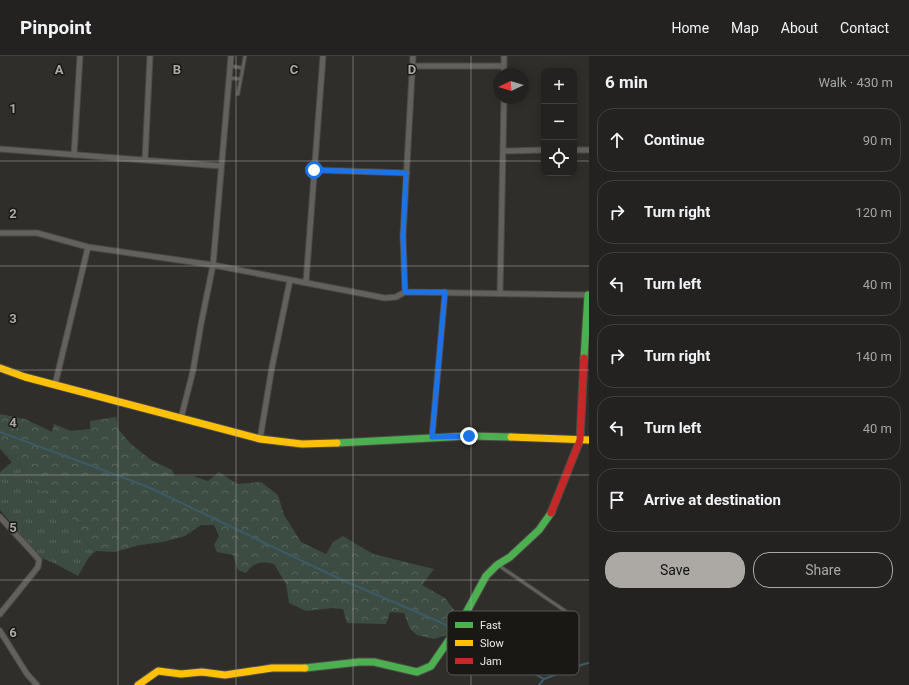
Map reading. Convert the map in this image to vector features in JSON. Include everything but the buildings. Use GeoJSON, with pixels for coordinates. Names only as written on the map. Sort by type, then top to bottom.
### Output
{"type":"FeatureCollection","features":[{"type":"Feature","properties":{"kind":"street"},"geometry":{"type":"LineString","coordinates":[[74,155],[80,56]]}},
{"type":"Feature","properties":{"kind":"street"},"geometry":{"type":"LineString","coordinates":[[145,160],[150,56]]}},
{"type":"Feature","properties":{"kind":"street"},"geometry":{"type":"LineString","coordinates":[[180,418],[193,371],[213,265],[231,56]]}},
{"type":"Feature","properties":{"kind":"street"},"geometry":{"type":"LineString","coordinates":[[306,282],[324,56]]}},
{"type":"Feature","properties":{"kind":"street"},"geometry":{"type":"LineString","coordinates":[[405,292],[403,236],[413,56]]}},
{"type":"Feature","properties":{"kind":"street"},"geometry":{"type":"LineString","coordinates":[[412,66],[504,66],[504,56]]}},
{"type":"Feature","properties":{"kind":"street"},"geometry":{"type":"LineString","coordinates":[[500,294],[504,104]]}},
{"type":"Feature","properties":{"kind":"street"},"geometry":{"type":"LineString","coordinates":[[0,149],[221,166]]}},
{"type":"Feature","properties":{"kind":"street"},"geometry":{"type":"LineString","coordinates":[[503,150],[541,150]]}},
{"type":"Feature","properties":{"kind":"street"},"geometry":{"type":"LineString","coordinates":[[577,150],[589,150]]}},
{"type":"Feature","properties":{"kind":"street"},"geometry":{"type":"LineString","coordinates":[[314,170],[406,173]]}},
{"type":"Feature","properties":{"kind":"street"},"geometry":{"type":"LineString","coordinates":[[0,233],[37,233],[88,247],[213,265],[385,298],[396,296],[405,292],[588,295],[580,440],[553,510],[539,530],[510,557],[497,565],[486,576],[467,611]]}},
{"type":"Feature","properties":{"kind":"street"},"geometry":{"type":"LineString","coordinates":[[55,385],[88,247]]}},
{"type":"Feature","properties":{"kind":"street"},"geometry":{"type":"LineString","coordinates":[[260,439],[272,367],[290,280]]}},
{"type":"Feature","properties":{"kind":"street"},"geometry":{"type":"LineString","coordinates":[[432,437],[445,292]]}},
{"type":"Feature","properties":{"kind":"street"},"geometry":{"type":"LineString","coordinates":[[0,368],[25,377],[260,439],[302,444],[469,436],[589,440]]}},
{"type":"Feature","properties":{"kind":"street"},"geometry":{"type":"LineString","coordinates":[[0,517],[34,554],[38,560],[38,567],[0,614]]}},
{"type":"Feature","properties":{"kind":"street"},"geometry":{"type":"LineString","coordinates":[[0,631],[27,674],[36,685]]}},
{"type":"Feature","properties":{"kind":"street"},"geometry":{"type":"LineString","coordinates":[[138,685],[158,671],[177,674],[202,672],[225,676],[272,668],[312,668],[366,662],[379,663],[417,672],[431,666],[447,643]]}},
{"type":"Feature","properties":{"kind":"lane"},"geometry":{"type":"LineString","coordinates":[[238,94],[245,56]]}},
{"type":"Feature","properties":{"kind":"lane"},"geometry":{"type":"LineString","coordinates":[[230,66],[243,68]]}},
{"type":"Feature","properties":{"kind":"lane"},"geometry":{"type":"LineString","coordinates":[[229,78],[241,79]]}},
{"type":"Feature","properties":{"kind":"lane"},"geometry":{"type":"LineString","coordinates":[[497,565],[565,611]]}},
{"type":"Feature","properties":{"kind":"green space"},"geometry":{"type":"Polygon","coordinates":[[[0,414],[25,419],[52,432],[54,424],[71,431],[90,429],[90,421],[116,417],[118,429],[131,444],[151,460],[172,470],[175,476],[193,476],[208,481],[219,472],[237,484],[261,482],[278,495],[284,515],[301,542],[326,554],[333,542],[343,536],[373,554],[434,569],[422,585],[445,598],[455,611],[447,611],[447,635],[434,639],[417,635],[410,629],[404,613],[390,612],[386,624],[347,623],[343,609],[333,608],[306,611],[289,603],[286,584],[274,564],[258,563],[246,573],[238,570],[233,555],[217,552],[214,545],[219,536],[214,525],[201,525],[185,536],[163,542],[140,545],[115,552],[96,551],[88,546],[70,515],[67,504],[44,496],[19,463],[0,449],[0,414]]]}},
{"type":"Feature","properties":{"kind":"green space"},"geometry":{"type":"Polygon","coordinates":[[[1,450],[19,463],[44,496],[67,503],[70,515],[88,546],[96,551],[89,557],[78,576],[41,558],[0,510],[0,472],[12,462],[1,450]]]}},
{"type":"Feature","properties":{"kind":"waterway"},"geometry":{"type":"LineString","coordinates":[[0,432],[146,486],[340,579],[447,626]]}},
{"type":"Feature","properties":{"kind":"waterway"},"geometry":{"type":"LineString","coordinates":[[579,666],[589,663]]}},
{"type":"Feature","properties":{"kind":"waterway"},"geometry":{"type":"LineString","coordinates":[[537,675],[544,679]]}},
{"type":"Feature","properties":{"kind":"waterway"},"geometry":{"type":"LineString","coordinates":[[539,685],[544,679],[555,675]]}},
{"type":"Feature","properties":{"kind":"traffic: fast"},"geometry":{"type":"LineString","coordinates":[[584,358],[588,295]]}},
{"type":"Feature","properties":{"kind":"traffic: fast"},"geometry":{"type":"LineString","coordinates":[[337,443],[469,436],[511,437]]}},
{"type":"Feature","properties":{"kind":"traffic: fast"},"geometry":{"type":"LineString","coordinates":[[467,611],[486,576],[497,565],[510,557],[539,530],[551,513]]}},
{"type":"Feature","properties":{"kind":"traffic: fast"},"geometry":{"type":"LineString","coordinates":[[305,668],[359,662],[374,662],[417,672],[431,666],[447,643]]}},
{"type":"Feature","properties":{"kind":"traffic: slow"},"geometry":{"type":"LineString","coordinates":[[0,368],[25,377],[260,439],[302,444],[337,443]]}},
{"type":"Feature","properties":{"kind":"traffic: slow"},"geometry":{"type":"LineString","coordinates":[[511,437],[589,440]]}},
{"type":"Feature","properties":{"kind":"traffic: slow"},"geometry":{"type":"LineString","coordinates":[[138,685],[158,671],[181,674],[202,672],[225,675],[272,668],[305,668]]}},
{"type":"Feature","properties":{"kind":"traffic: jam"},"geometry":{"type":"LineString","coordinates":[[551,513],[580,440],[584,358]]}},
{"type":"Feature","properties":{"kind":"route"},"geometry":{"type":"LineString","coordinates":[[314,170],[406,173],[403,236],[405,292],[445,292],[432,437],[469,436]]}}]}
